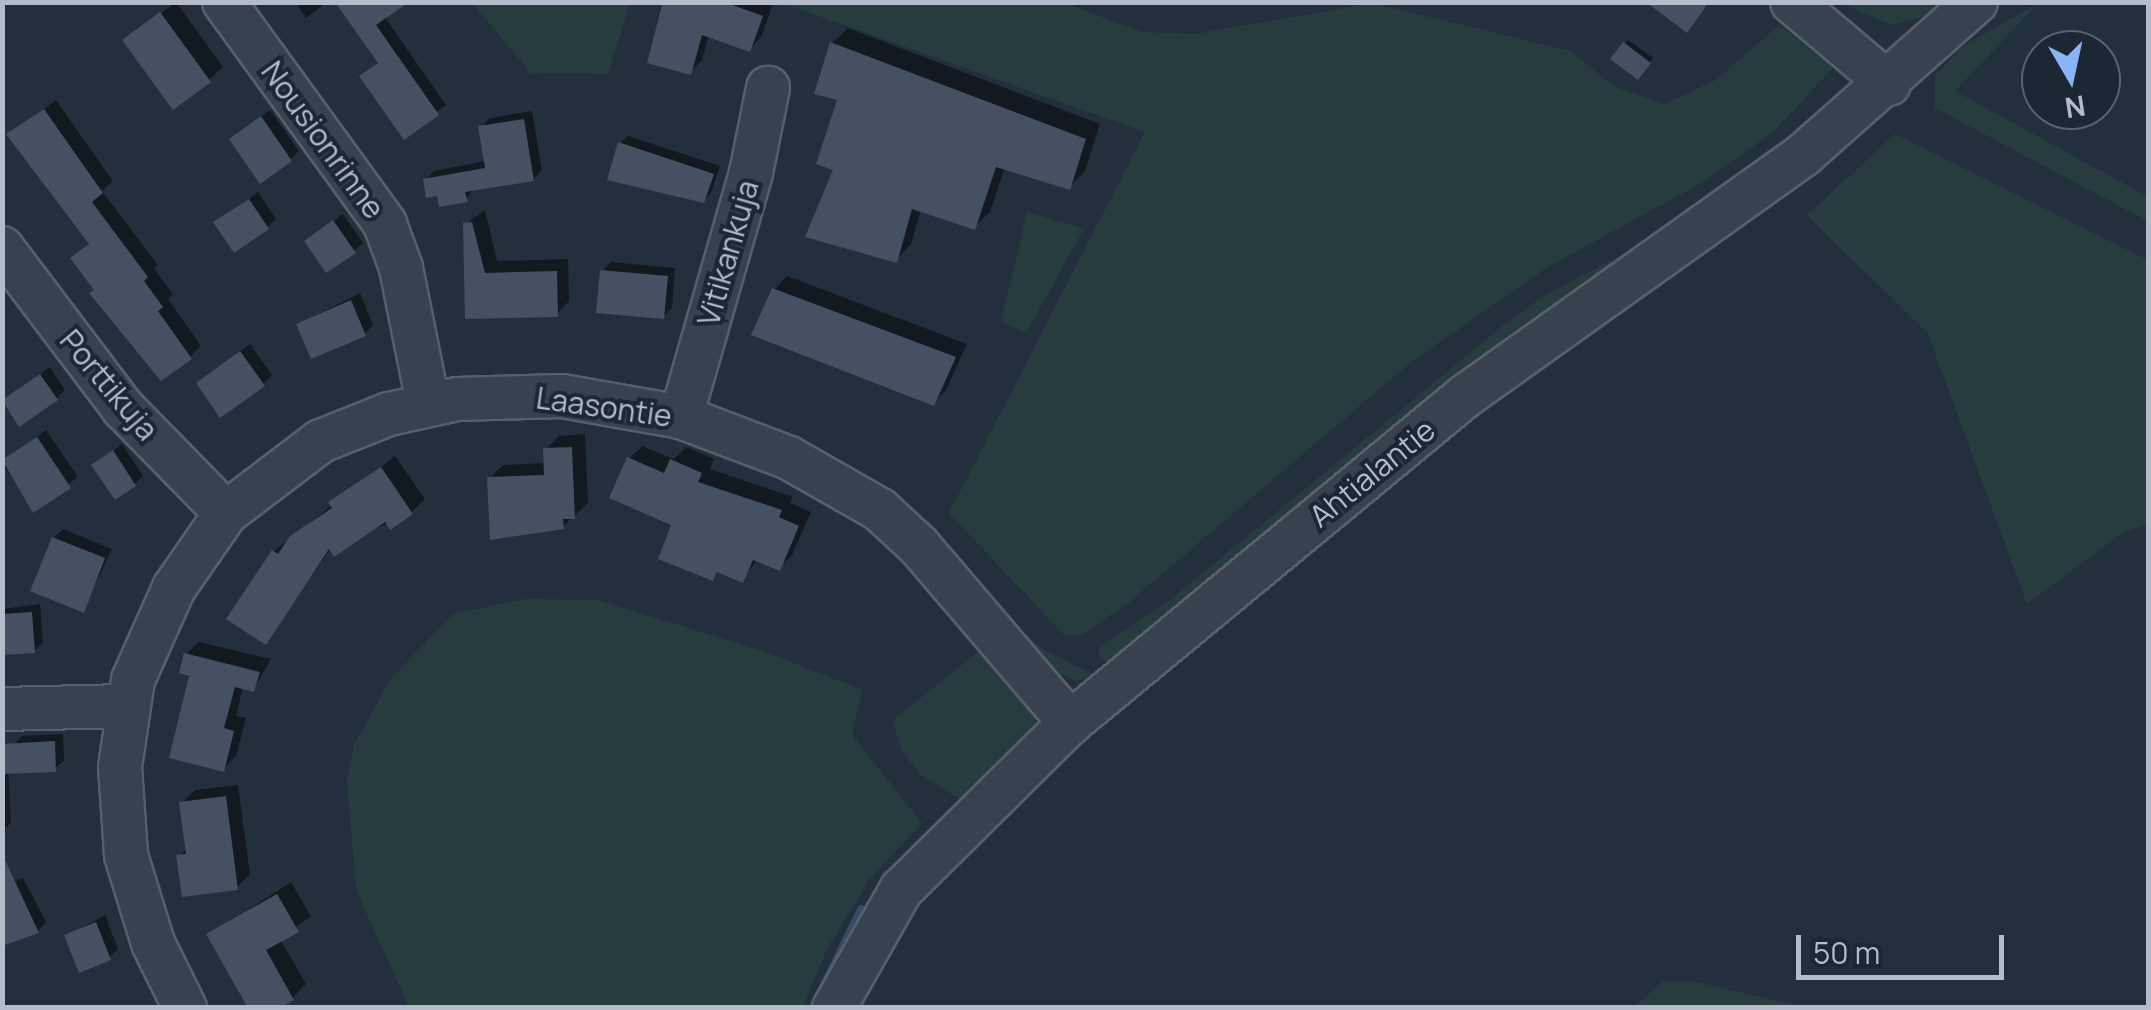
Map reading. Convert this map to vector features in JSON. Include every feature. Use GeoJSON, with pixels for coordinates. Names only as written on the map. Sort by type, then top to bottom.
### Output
{"type":"FeatureCollection","features":[{"type":"Feature","properties":{"kind":"street","name":"Nousionrinne"},"geometry":{"type":"LineString","coordinates":[[224,2],[385,224],[401,268],[428,403]]}},
{"type":"Feature","properties":{"kind":"street"},"geometry":{"type":"LineString","coordinates":[[1792,2],[1889,84]]}},
{"type":"Feature","properties":{"kind":"street","name":"Ahtialantie"},"geometry":{"type":"LineString","coordinates":[[834,1008],[900,890],[1070,723],[1464,397],[1748,198],[1889,84],[1976,2]]}},
{"type":"Feature","properties":{"kind":"street","name":"Vitikankuja"},"geometry":{"type":"LineString","coordinates":[[680,417],[751,173],[768,88]]}},
{"type":"Feature","properties":{"kind":"street","name":"Porttikuja"},"geometry":{"type":"LineString","coordinates":[[2,248],[123,408],[226,513]]}},
{"type":"Feature","properties":{"kind":"street","name":"Laasontie"},"geometry":{"type":"LineString","coordinates":[[185,1008],[153,943],[126,856],[120,767],[126,706],[174,588],[226,513],[321,441],[428,403],[562,396],[680,417],[789,458],[880,510],[954,582],[1070,723]]}},
{"type":"Feature","properties":{"kind":"street"},"geometry":{"type":"LineString","coordinates":[[2,709],[126,706]]}},
{"type":"Feature","properties":{"kind":"green space"},"geometry":{"type":"Polygon","coordinates":[[[472,3],[630,3],[608,74],[531,73],[472,3]]]}},
{"type":"Feature","properties":{"kind":"green space"},"geometry":{"type":"Polygon","coordinates":[[[782,3],[1065,3],[1142,32],[1196,34],[1372,3],[1570,51],[1615,87],[1665,104],[1716,80],[1779,25],[1833,68],[1774,131],[1703,182],[1546,268],[1411,362],[1128,603],[1081,635],[1064,635],[949,513],[1145,132],[782,3]]]}},
{"type":"Feature","properties":{"kind":"green space"},"geometry":{"type":"Polygon","coordinates":[[[1841,3],[1940,3],[1929,15],[1892,25],[1841,3]]]}},
{"type":"Feature","properties":{"kind":"green space"},"geometry":{"type":"Polygon","coordinates":[[[2036,5],[1955,91],[2148,197],[2148,221],[1935,108],[1935,75],[1966,44],[2036,5]]]}},
{"type":"Feature","properties":{"kind":"green space"},"geometry":{"type":"Polygon","coordinates":[[[1895,134],[2148,260],[2148,524],[2122,533],[2027,604],[1928,334],[1807,215],[1895,134]]]}},
{"type":"Feature","properties":{"kind":"green space"},"geometry":{"type":"Polygon","coordinates":[[[1027,212],[1084,229],[1026,333],[1001,322],[1027,212]]]}},
{"type":"Feature","properties":{"kind":"green space"},"geometry":{"type":"Polygon","coordinates":[[[1676,226],[1109,664],[1099,656],[1100,647],[1175,596],[1499,329],[1542,297],[1676,226]]]}},
{"type":"Feature","properties":{"kind":"green space"},"geometry":{"type":"Polygon","coordinates":[[[525,599],[597,600],[763,651],[862,690],[852,735],[922,823],[870,879],[828,947],[803,1007],[409,1007],[356,890],[347,781],[354,745],[390,680],[453,614],[525,599]]]}},
{"type":"Feature","properties":{"kind":"green space"},"geometry":{"type":"Polygon","coordinates":[[[1011,623],[1041,648],[1094,675],[1076,681],[1048,668],[1011,623]]]}},
{"type":"Feature","properties":{"kind":"green space"},"geometry":{"type":"Polygon","coordinates":[[[989,643],[1036,719],[1032,738],[961,800],[921,775],[901,750],[893,720],[989,643]]]}},
{"type":"Feature","properties":{"kind":"green space"},"geometry":{"type":"Polygon","coordinates":[[[1693,981],[1811,1007],[1634,1007],[1662,982],[1693,981]]]}},
{"type":"Feature","properties":{"kind":"building"},"geometry":{"type":"Polygon","coordinates":[[[335,2],[409,2],[376,25],[439,115],[404,140],[359,76],[378,63],[335,2]]]}},
{"type":"Feature","properties":{"kind":"building"},"geometry":{"type":"Polygon","coordinates":[[[663,2],[724,2],[763,16],[750,52],[702,35],[691,75],[647,63],[663,2]]]}},
{"type":"Feature","properties":{"kind":"building"},"geometry":{"type":"Polygon","coordinates":[[[1646,2],[1709,2],[1687,33],[1646,2]]]}},
{"type":"Feature","properties":{"kind":"building"},"geometry":{"type":"Polygon","coordinates":[[[160,12],[211,82],[173,110],[122,40],[160,12]]]}},
{"type":"Feature","properties":{"kind":"building"},"geometry":{"type":"Polygon","coordinates":[[[830,42],[1086,139],[1070,190],[996,167],[975,230],[912,209],[897,263],[805,237],[833,170],[816,164],[837,100],[814,94],[830,42]]]}},
{"type":"Feature","properties":{"kind":"building"},"geometry":{"type":"Polygon","coordinates":[[[1623,42],[1651,63],[1638,80],[1610,59],[1623,42]]]}},
{"type":"Feature","properties":{"kind":"building"},"geometry":{"type":"Polygon","coordinates":[[[44,109],[103,193],[92,202],[148,277],[144,281],[163,307],[158,311],[192,359],[161,381],[89,293],[94,290],[70,258],[89,244],[6,134],[44,109]]]}},
{"type":"Feature","properties":{"kind":"building"},"geometry":{"type":"Polygon","coordinates":[[[261,116],[292,161],[260,184],[229,139],[261,116]]]}},
{"type":"Feature","properties":{"kind":"building"},"geometry":{"type":"Polygon","coordinates":[[[524,119],[534,181],[465,192],[468,202],[439,207],[437,196],[426,198],[423,179],[485,168],[478,126],[524,119]]]}},
{"type":"Feature","properties":{"kind":"building"},"geometry":{"type":"Polygon","coordinates":[[[618,142],[714,174],[704,203],[607,180],[618,142]]]}},
{"type":"Feature","properties":{"kind":"building"},"geometry":{"type":"Polygon","coordinates":[[[249,199],[269,229],[234,253],[213,222],[249,199]]]}},
{"type":"Feature","properties":{"kind":"building"},"geometry":{"type":"Polygon","coordinates":[[[333,220],[356,253],[326,273],[304,241],[333,220]]]}},
{"type":"Feature","properties":{"kind":"building"},"geometry":{"type":"Polygon","coordinates":[[[472,222],[485,273],[557,271],[558,317],[465,319],[463,223],[472,222]]]}},
{"type":"Feature","properties":{"kind":"building"},"geometry":{"type":"Polygon","coordinates":[[[600,270],[668,276],[664,319],[596,313],[600,270]]]}},
{"type":"Feature","properties":{"kind":"building"},"geometry":{"type":"Polygon","coordinates":[[[772,288],[956,357],[934,406],[751,335],[772,288]]]}},
{"type":"Feature","properties":{"kind":"building"},"geometry":{"type":"Polygon","coordinates":[[[351,300],[366,336],[311,359],[296,324],[351,300]]]}},
{"type":"Feature","properties":{"kind":"building"},"geometry":{"type":"Polygon","coordinates":[[[240,351],[265,386],[220,418],[196,383],[240,351]]]}},
{"type":"Feature","properties":{"kind":"building"},"geometry":{"type":"Polygon","coordinates":[[[40,374],[58,400],[19,427],[2,400],[40,374]]]}},
{"type":"Feature","properties":{"kind":"building"},"geometry":{"type":"Polygon","coordinates":[[[37,437],[71,488],[33,513],[2,460],[37,437]]]}},
{"type":"Feature","properties":{"kind":"building"},"geometry":{"type":"Polygon","coordinates":[[[572,447],[575,519],[563,519],[564,529],[490,540],[487,477],[544,475],[543,448],[572,447]]]}},
{"type":"Feature","properties":{"kind":"building"},"geometry":{"type":"Polygon","coordinates":[[[113,450],[136,486],[115,500],[91,465],[113,450]]]}},
{"type":"Feature","properties":{"kind":"building"},"geometry":{"type":"Polygon","coordinates":[[[627,457],[664,473],[670,459],[702,473],[698,482],[782,510],[779,517],[799,526],[780,571],[753,560],[743,583],[717,572],[713,581],[658,559],[671,525],[609,498],[627,457]]]}},
{"type":"Feature","properties":{"kind":"building"},"geometry":{"type":"Polygon","coordinates":[[[381,467],[413,514],[390,530],[385,522],[334,557],[329,549],[266,645],[226,619],[272,550],[278,554],[290,536],[332,508],[328,502],[381,467]]]}},
{"type":"Feature","properties":{"kind":"building"},"geometry":{"type":"Polygon","coordinates":[[[52,537],[105,558],[84,613],[30,591],[52,537]]]}},
{"type":"Feature","properties":{"kind":"building"},"geometry":{"type":"Polygon","coordinates":[[[32,612],[35,653],[2,655],[2,614],[32,612]]]}},
{"type":"Feature","properties":{"kind":"building"},"geometry":{"type":"Polygon","coordinates":[[[184,653],[260,672],[254,692],[235,687],[224,728],[234,731],[224,772],[169,758],[189,676],[179,673],[184,653]]]}},
{"type":"Feature","properties":{"kind":"building"},"geometry":{"type":"Polygon","coordinates":[[[55,741],[56,772],[2,774],[2,744],[55,741]]]}},
{"type":"Feature","properties":{"kind":"building"},"geometry":{"type":"Polygon","coordinates":[[[226,796],[238,890],[182,897],[176,855],[186,854],[179,802],[226,796]]]}},
{"type":"Feature","properties":{"kind":"building"},"geometry":{"type":"Polygon","coordinates":[[[5,860],[39,933],[2,946],[2,861],[5,860]]]}},
{"type":"Feature","properties":{"kind":"building"},"geometry":{"type":"Polygon","coordinates":[[[277,894],[299,932],[266,950],[294,1000],[280,1008],[248,1008],[206,934],[277,894]]]}},
{"type":"Feature","properties":{"kind":"building"},"geometry":{"type":"Polygon","coordinates":[[[96,922],[111,960],[79,973],[64,935],[96,922]]]}},
{"type":"Feature","properties":{"kind":"waterway"},"geometry":{"type":"LineString","coordinates":[[813,1008],[861,909]]}}]}
